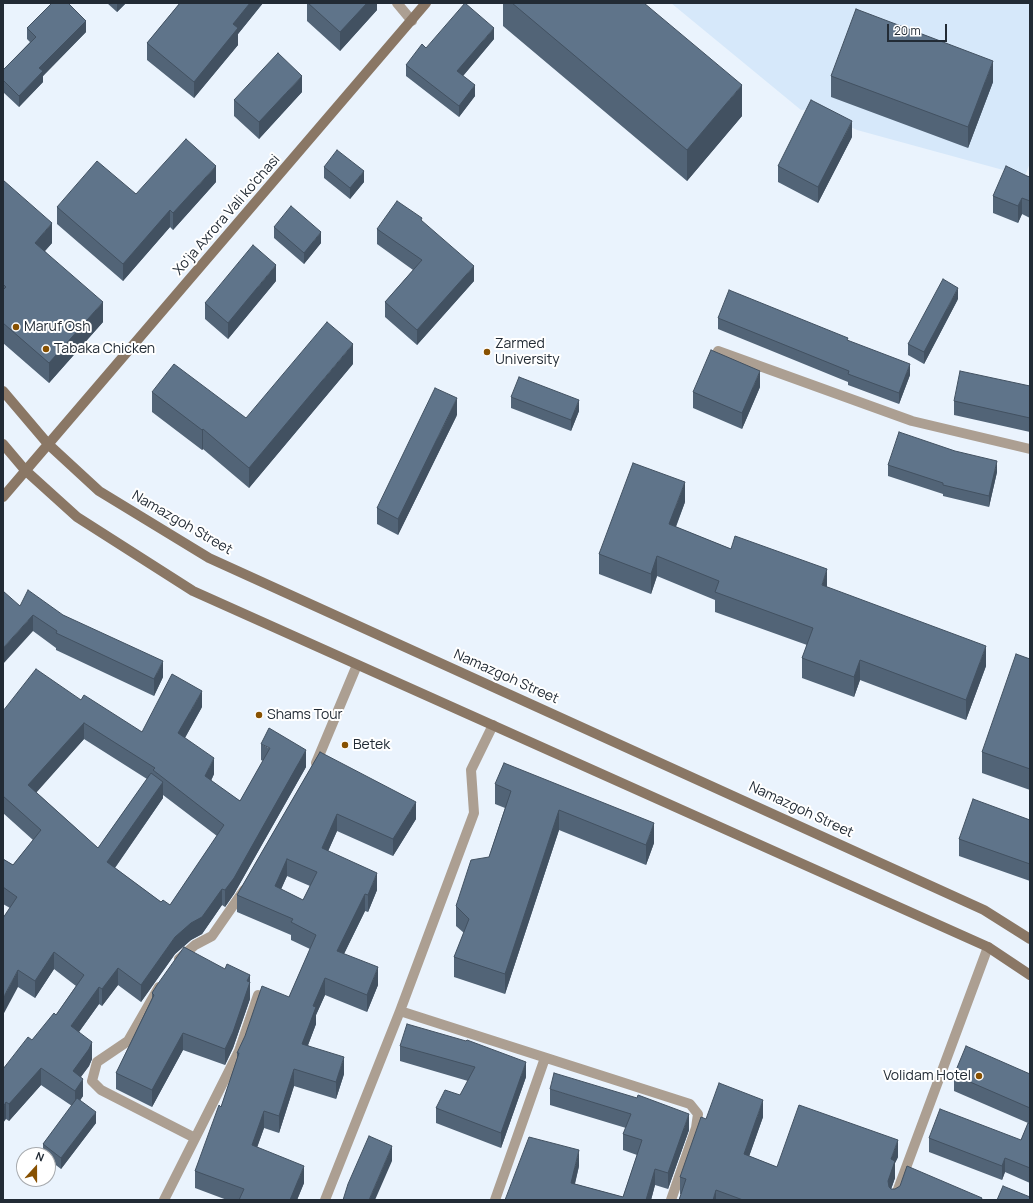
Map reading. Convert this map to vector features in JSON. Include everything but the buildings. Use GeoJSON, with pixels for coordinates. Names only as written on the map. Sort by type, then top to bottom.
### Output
{"type":"FeatureCollection","features":[{"type":"Feature","properties":{"kind":"main road","name":"Xo'ja Axrora Vali ko'chasi"},"geometry":{"type":"LineString","coordinates":[[25,470],[426,3]]}},
{"type":"Feature","properties":{"kind":"main road","name":"Namazgoh Street"},"geometry":{"type":"LineString","coordinates":[[3,391],[48,444],[99,491],[209,558],[984,910],[1030,939]]}},
{"type":"Feature","properties":{"kind":"main road"},"geometry":{"type":"LineString","coordinates":[[3,444],[25,470],[77,517],[193,591],[988,947],[1030,975]]}},
{"type":"Feature","properties":{"kind":"main road"},"geometry":{"type":"LineString","coordinates":[[3,497],[25,470]]}},
{"type":"Feature","properties":{"kind":"street"},"geometry":{"type":"LineString","coordinates":[[397,3],[412,21]]}},
{"type":"Feature","properties":{"kind":"street"},"geometry":{"type":"LineString","coordinates":[[718,351],[912,421],[1030,449]]}},
{"type":"Feature","properties":{"kind":"street"},"geometry":{"type":"LineString","coordinates":[[311,772],[322,752],[358,665]]}},
{"type":"Feature","properties":{"kind":"street"},"geometry":{"type":"LineString","coordinates":[[324,1200],[400,1011],[474,813],[471,770],[493,725]]}},
{"type":"Feature","properties":{"kind":"street"},"geometry":{"type":"LineString","coordinates":[[172,969],[180,958],[195,945],[212,936],[250,879]]}},
{"type":"Feature","properties":{"kind":"street"},"geometry":{"type":"LineString","coordinates":[[894,1200],[988,947]]}},
{"type":"Feature","properties":{"kind":"street"},"geometry":{"type":"LineString","coordinates":[[164,981],[151,998],[128,1041],[97,1062],[92,1081],[101,1090],[195,1138]]}},
{"type":"Feature","properties":{"kind":"street"},"geometry":{"type":"LineString","coordinates":[[164,1200],[239,1050],[258,995]]}},
{"type":"Feature","properties":{"kind":"street"},"geometry":{"type":"LineString","coordinates":[[400,1011],[690,1104],[698,1114],[697,1121],[671,1200]]}},
{"type":"Feature","properties":{"kind":"street"},"geometry":{"type":"LineString","coordinates":[[496,1200],[545,1058]]}},
{"type":"Feature","properties":{"kind":"shaded area"},"geometry":{"type":"Polygon","coordinates":[[[671,3],[1030,3],[1030,163],[1025,176],[857,130],[813,109],[801,110],[671,3]]]}},
{"type":"Feature","properties":{"kind":"place","name":"Maruf Osh"},"geometry":{"type":"Point","coordinates":[16,327]}},
{"type":"Feature","properties":{"kind":"place","name":"Tabaka Chicken"},"geometry":{"type":"Point","coordinates":[46,349]}},
{"type":"Feature","properties":{"kind":"place","name":"Zarmed University"},"geometry":{"type":"Point","coordinates":[487,352]}},
{"type":"Feature","properties":{"kind":"place","name":"Shams Tour"},"geometry":{"type":"Point","coordinates":[259,715]}},
{"type":"Feature","properties":{"kind":"place","name":"Betek"},"geometry":{"type":"Point","coordinates":[345,745]}},
{"type":"Feature","properties":{"kind":"place","name":"Volidam Hotel"},"geometry":{"type":"Point","coordinates":[979,1076]}}]}
